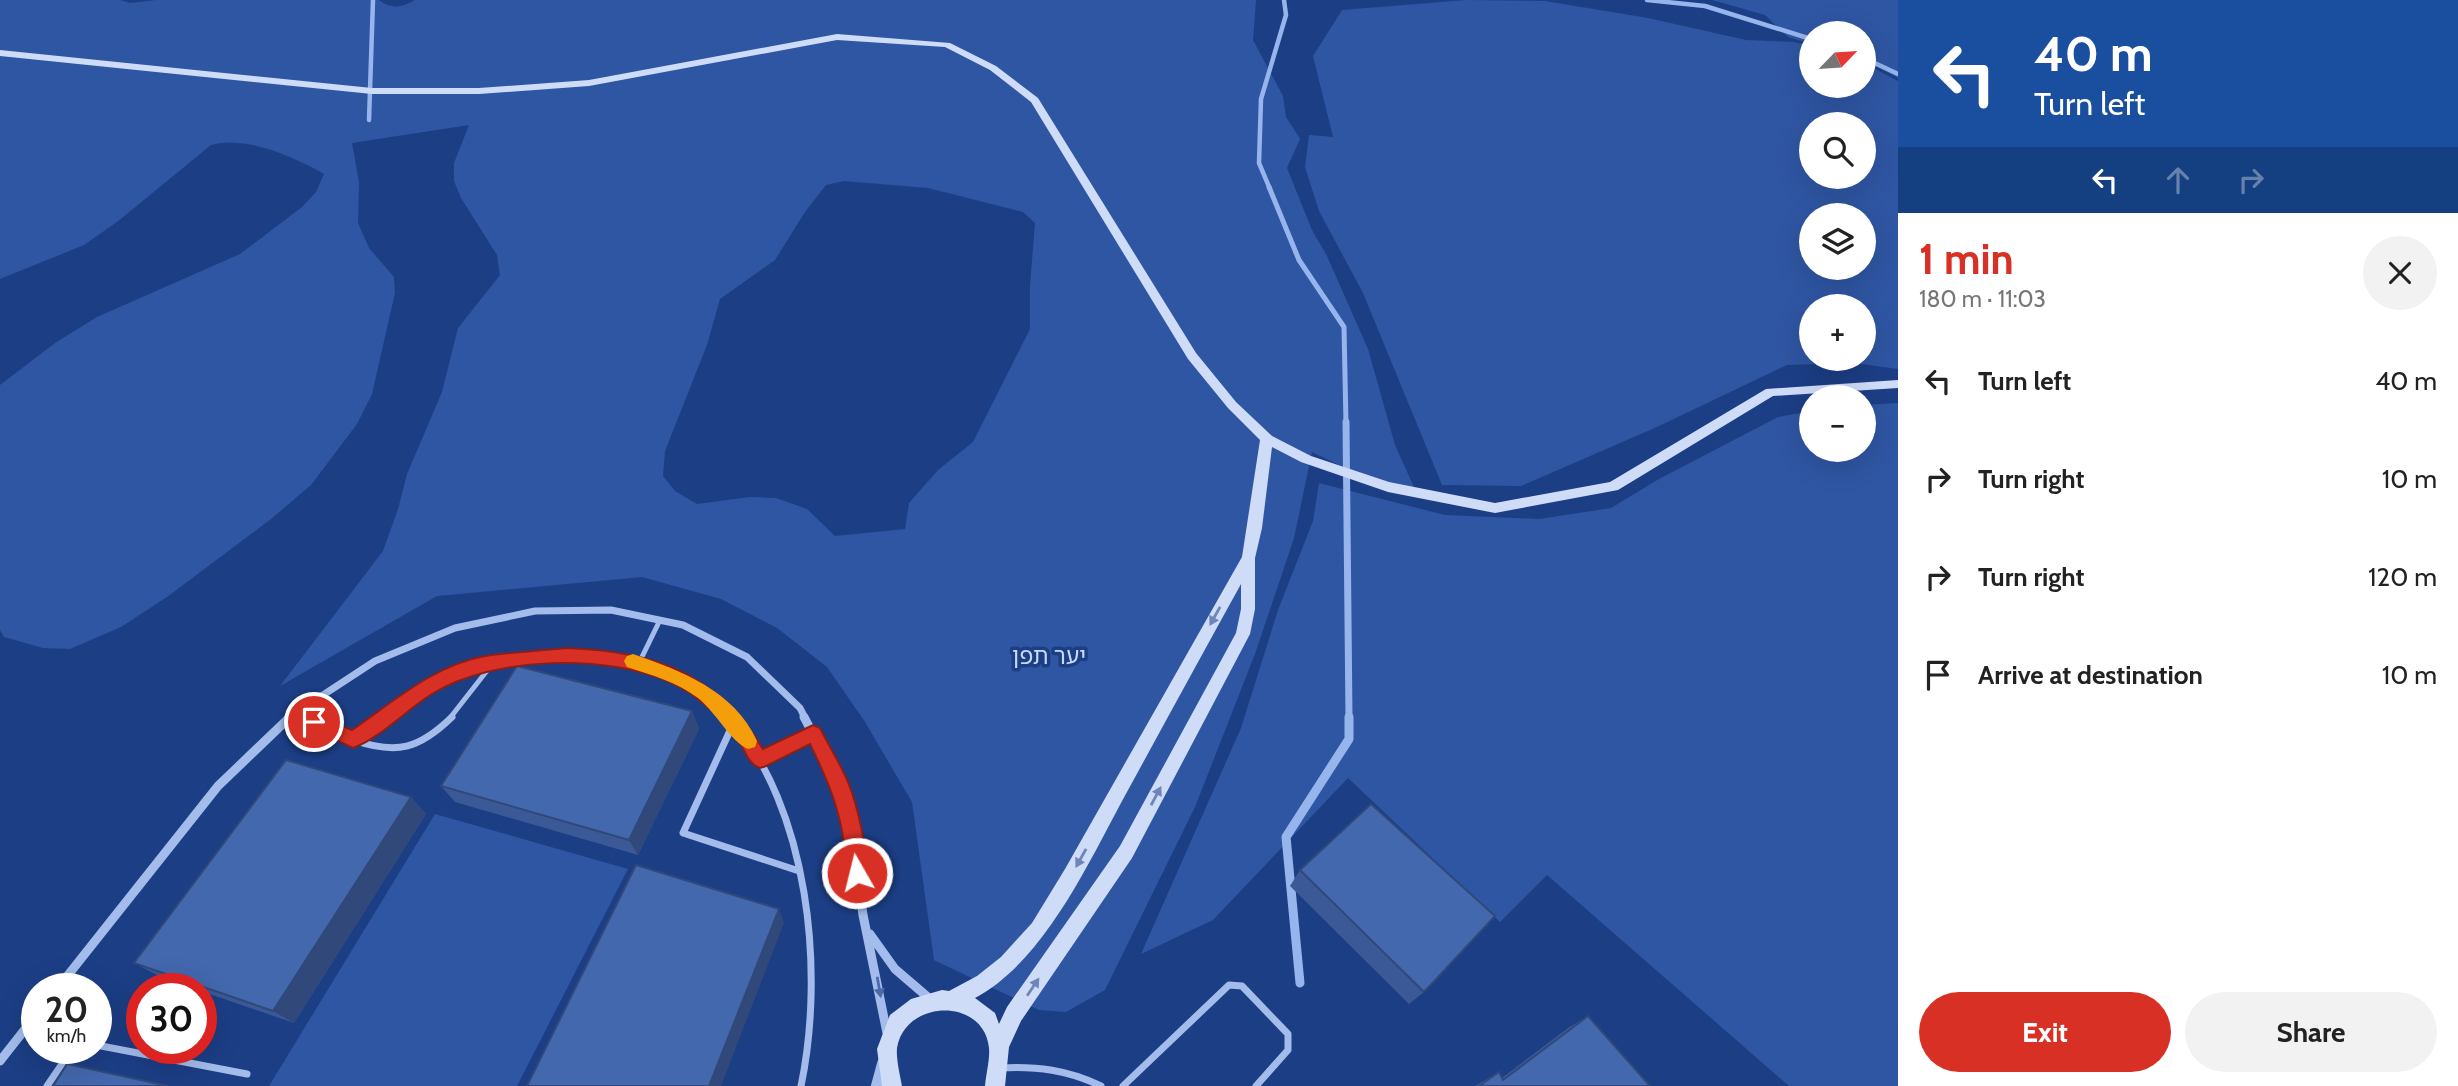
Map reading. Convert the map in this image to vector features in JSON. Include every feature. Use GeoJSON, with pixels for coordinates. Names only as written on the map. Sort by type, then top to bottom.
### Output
{"type":"FeatureCollection","features":[{"type":"Feature","properties":{"kind":"main road"},"geometry":{"type":"LineString","coordinates":[[0,53],[372,90],[479,91],[589,83],[837,37],[947,45],[993,68],[1035,100],[1192,356],[1232,405],[1267,439],[1306,459],[1388,487],[1495,508],[1614,486],[1770,392],[1898,384]]}},
{"type":"Feature","properties":{"kind":"main road"},"geometry":{"type":"LineString","coordinates":[[997,1077],[999,1046],[1014,1014],[1126,852],[1243,634],[1248,610],[1249,557],[1257,519],[1267,439]]}},
{"type":"Feature","properties":{"kind":"main road"},"geometry":{"type":"LineString","coordinates":[[954,999],[984,983],[1008,964],[1038,929],[1249,557]]}},
{"type":"Feature","properties":{"kind":"main road"},"geometry":{"type":"LineString","coordinates":[[892,1086],[888,1052],[901,1018],[914,1006],[930,999],[954,999],[965,1002],[980,1012],[992,1027],[999,1046]]}},
{"type":"Feature","properties":{"kind":"street"},"geometry":{"type":"LineString","coordinates":[[70,973],[218,786],[295,712],[375,661],[455,628],[535,611],[611,610],[682,625],[747,657],[800,709],[840,785],[851,831],[888,1052],[879,1086]]}},
{"type":"Feature","properties":{"kind":"street"},"geometry":{"type":"LineString","coordinates":[[867,931],[895,969],[930,999]]}},
{"type":"Feature","properties":{"kind":"street"},"geometry":{"type":"LineString","coordinates":[[0,1061],[21,1035]]}},
{"type":"Feature","properties":{"kind":"lane"},"geometry":{"type":"LineString","coordinates":[[639,663],[660,620]]}},
{"type":"Feature","properties":{"kind":"lane"},"geometry":{"type":"LineString","coordinates":[[353,740],[426,688],[463,670],[493,663],[566,655],[599,656],[639,663],[681,678],[704,693],[734,722],[760,760],[779,807],[799,871],[811,928],[814,978],[812,1030],[801,1086]]}},
{"type":"Feature","properties":{"kind":"lane"},"geometry":{"type":"LineString","coordinates":[[295,712],[353,740],[378,748],[396,749],[426,740],[447,721],[493,663]]}},
{"type":"Feature","properties":{"kind":"lane"},"geometry":{"type":"LineString","coordinates":[[734,722],[683,833],[799,871]]}},
{"type":"Feature","properties":{"kind":"lane"},"geometry":{"type":"LineString","coordinates":[[760,760],[813,733]]}},
{"type":"Feature","properties":{"kind":"lane"},"geometry":{"type":"LineString","coordinates":[[1124,1086],[1229,985],[1242,986],[1288,1034],[1288,1050],[1256,1086]]}},
{"type":"Feature","properties":{"kind":"lane"},"geometry":{"type":"LineString","coordinates":[[112,1048],[247,1074]]}},
{"type":"Feature","properties":{"kind":"lane"},"geometry":{"type":"LineString","coordinates":[[47,1086],[62,1064]]}},
{"type":"Feature","properties":{"kind":"lane"},"geometry":{"type":"LineString","coordinates":[[997,1077],[1045,1066],[1071,1073],[1101,1086]]}},
{"type":"Feature","properties":{"kind":"green space","name":"יער תפן"},"geometry":{"type":"Polygon","coordinates":[[[0,0],[120,0],[130,3],[156,0],[379,0],[397,6],[415,0],[1256,0],[1253,40],[1283,96],[1286,117],[1300,139],[1287,168],[1312,230],[1327,256],[1368,349],[1395,445],[1418,496],[1374,482],[1312,452],[1294,538],[1255,654],[1195,807],[1105,990],[1066,1012],[1039,1010],[934,960],[912,802],[865,722],[827,667],[777,628],[721,599],[642,577],[437,596],[280,686],[383,551],[407,474],[442,392],[458,328],[500,275],[497,255],[461,198],[454,181],[454,163],[469,125],[352,143],[359,182],[358,223],[369,248],[394,277],[395,293],[372,394],[357,424],[311,485],[271,519],[167,597],[121,627],[70,649],[43,648],[4,637],[0,630],[0,385],[55,343],[97,317],[240,254],[302,207],[316,192],[324,174],[284,155],[254,145],[211,145],[117,222],[84,245],[0,279],[0,0]],[[844,181],[826,185],[805,212],[775,260],[720,299],[707,345],[665,451],[663,476],[675,491],[697,504],[750,497],[776,498],[807,509],[835,536],[905,529],[909,503],[938,470],[973,442],[1030,329],[1035,223],[1023,212],[928,188],[844,181]]]}},
{"type":"Feature","properties":{"kind":"green space"},"geometry":{"type":"Polygon","coordinates":[[[1466,0],[1545,1],[1648,18],[1746,40],[1799,43],[1799,98],[1876,98],[1876,69],[1898,81],[1898,369],[1876,366],[1876,294],[1799,294],[1799,365],[1787,365],[1657,427],[1521,486],[1442,485],[1363,293],[1319,211],[1305,167],[1309,135],[1333,137],[1313,56],[1342,10],[1466,0]]]}},
{"type":"Feature","properties":{"kind":"green space"},"geometry":{"type":"Polygon","coordinates":[[[1712,0],[1898,0],[1898,78],[1876,66],[1876,21],[1799,21],[1799,40],[1788,37],[1765,15],[1712,0]]]}},
{"type":"Feature","properties":{"kind":"green space"},"geometry":{"type":"Polygon","coordinates":[[[1898,403],[1898,1086],[1789,1086],[1547,875],[1500,922],[1348,778],[1213,920],[1141,954],[1241,728],[1278,610],[1313,521],[1319,483],[1445,515],[1539,519],[1611,508],[1659,479],[1778,417],[1799,413],[1799,462],[1876,462],[1876,404],[1898,403]]]}},
{"type":"Feature","properties":{"kind":"green space"},"geometry":{"type":"Polygon","coordinates":[[[435,814],[628,869],[517,1086],[269,1086],[435,814]]]}},
{"type":"Feature","properties":{"kind":"building"},"geometry":{"type":"Polygon","coordinates":[[[517,666],[692,711],[629,840],[441,786],[517,666]]]}},
{"type":"Feature","properties":{"kind":"building"},"geometry":{"type":"Polygon","coordinates":[[[286,760],[411,797],[273,1011],[217,992],[217,973],[163,973],[134,963],[286,760]]]}},
{"type":"Feature","properties":{"kind":"building"},"geometry":{"type":"Polygon","coordinates":[[[1371,804],[1495,916],[1424,992],[1300,870],[1371,804]]]}},
{"type":"Feature","properties":{"kind":"building"},"geometry":{"type":"Polygon","coordinates":[[[636,865],[779,909],[709,1086],[527,1086],[636,865]]]}},
{"type":"Feature","properties":{"kind":"building"},"geometry":{"type":"Polygon","coordinates":[[[1588,1016],[1650,1086],[1479,1086],[1499,1072],[1503,1080],[1588,1016]]]}},
{"type":"Feature","properties":{"kind":"building"},"geometry":{"type":"Polygon","coordinates":[[[67,1064],[168,1086],[53,1086],[67,1064]]]}},
{"type":"Feature","properties":{"kind":"waterway"},"geometry":{"type":"LineString","coordinates":[[369,120],[373,0]]}},
{"type":"Feature","properties":{"kind":"waterway"},"geometry":{"type":"LineString","coordinates":[[1270,189],[1259,163],[1261,99],[1286,15],[1284,0]]}},
{"type":"Feature","properties":{"kind":"waterway"},"geometry":{"type":"LineString","coordinates":[[1647,0],[1705,6],[1799,35]]}},
{"type":"Feature","properties":{"kind":"waterway"},"geometry":{"type":"LineString","coordinates":[[1876,64],[1898,74]]}},
{"type":"Feature","properties":{"kind":"waterway"},"geometry":{"type":"LineString","coordinates":[[1269,187],[1299,260],[1344,327],[1346,424]]}},
{"type":"Feature","properties":{"kind":"waterway"},"geometry":{"type":"LineString","coordinates":[[1346,422],[1349,718]]}},
{"type":"Feature","properties":{"kind":"waterway"},"geometry":{"type":"LineString","coordinates":[[1300,983],[1286,837],[1349,739],[1349,718]]}},
{"type":"Feature","properties":{"kind":"slow traffic"},"geometry":{"type":"LineString","coordinates":[[633,661],[681,678],[704,693],[724,711],[748,741]]}},
{"type":"Feature","properties":{"kind":"route"},"geometry":{"type":"LineString","coordinates":[[314,722],[353,740],[426,688],[483,664],[566,655],[629,660],[681,678],[704,693],[743,733],[760,760],[813,733],[840,785],[857,873]]}}]}
